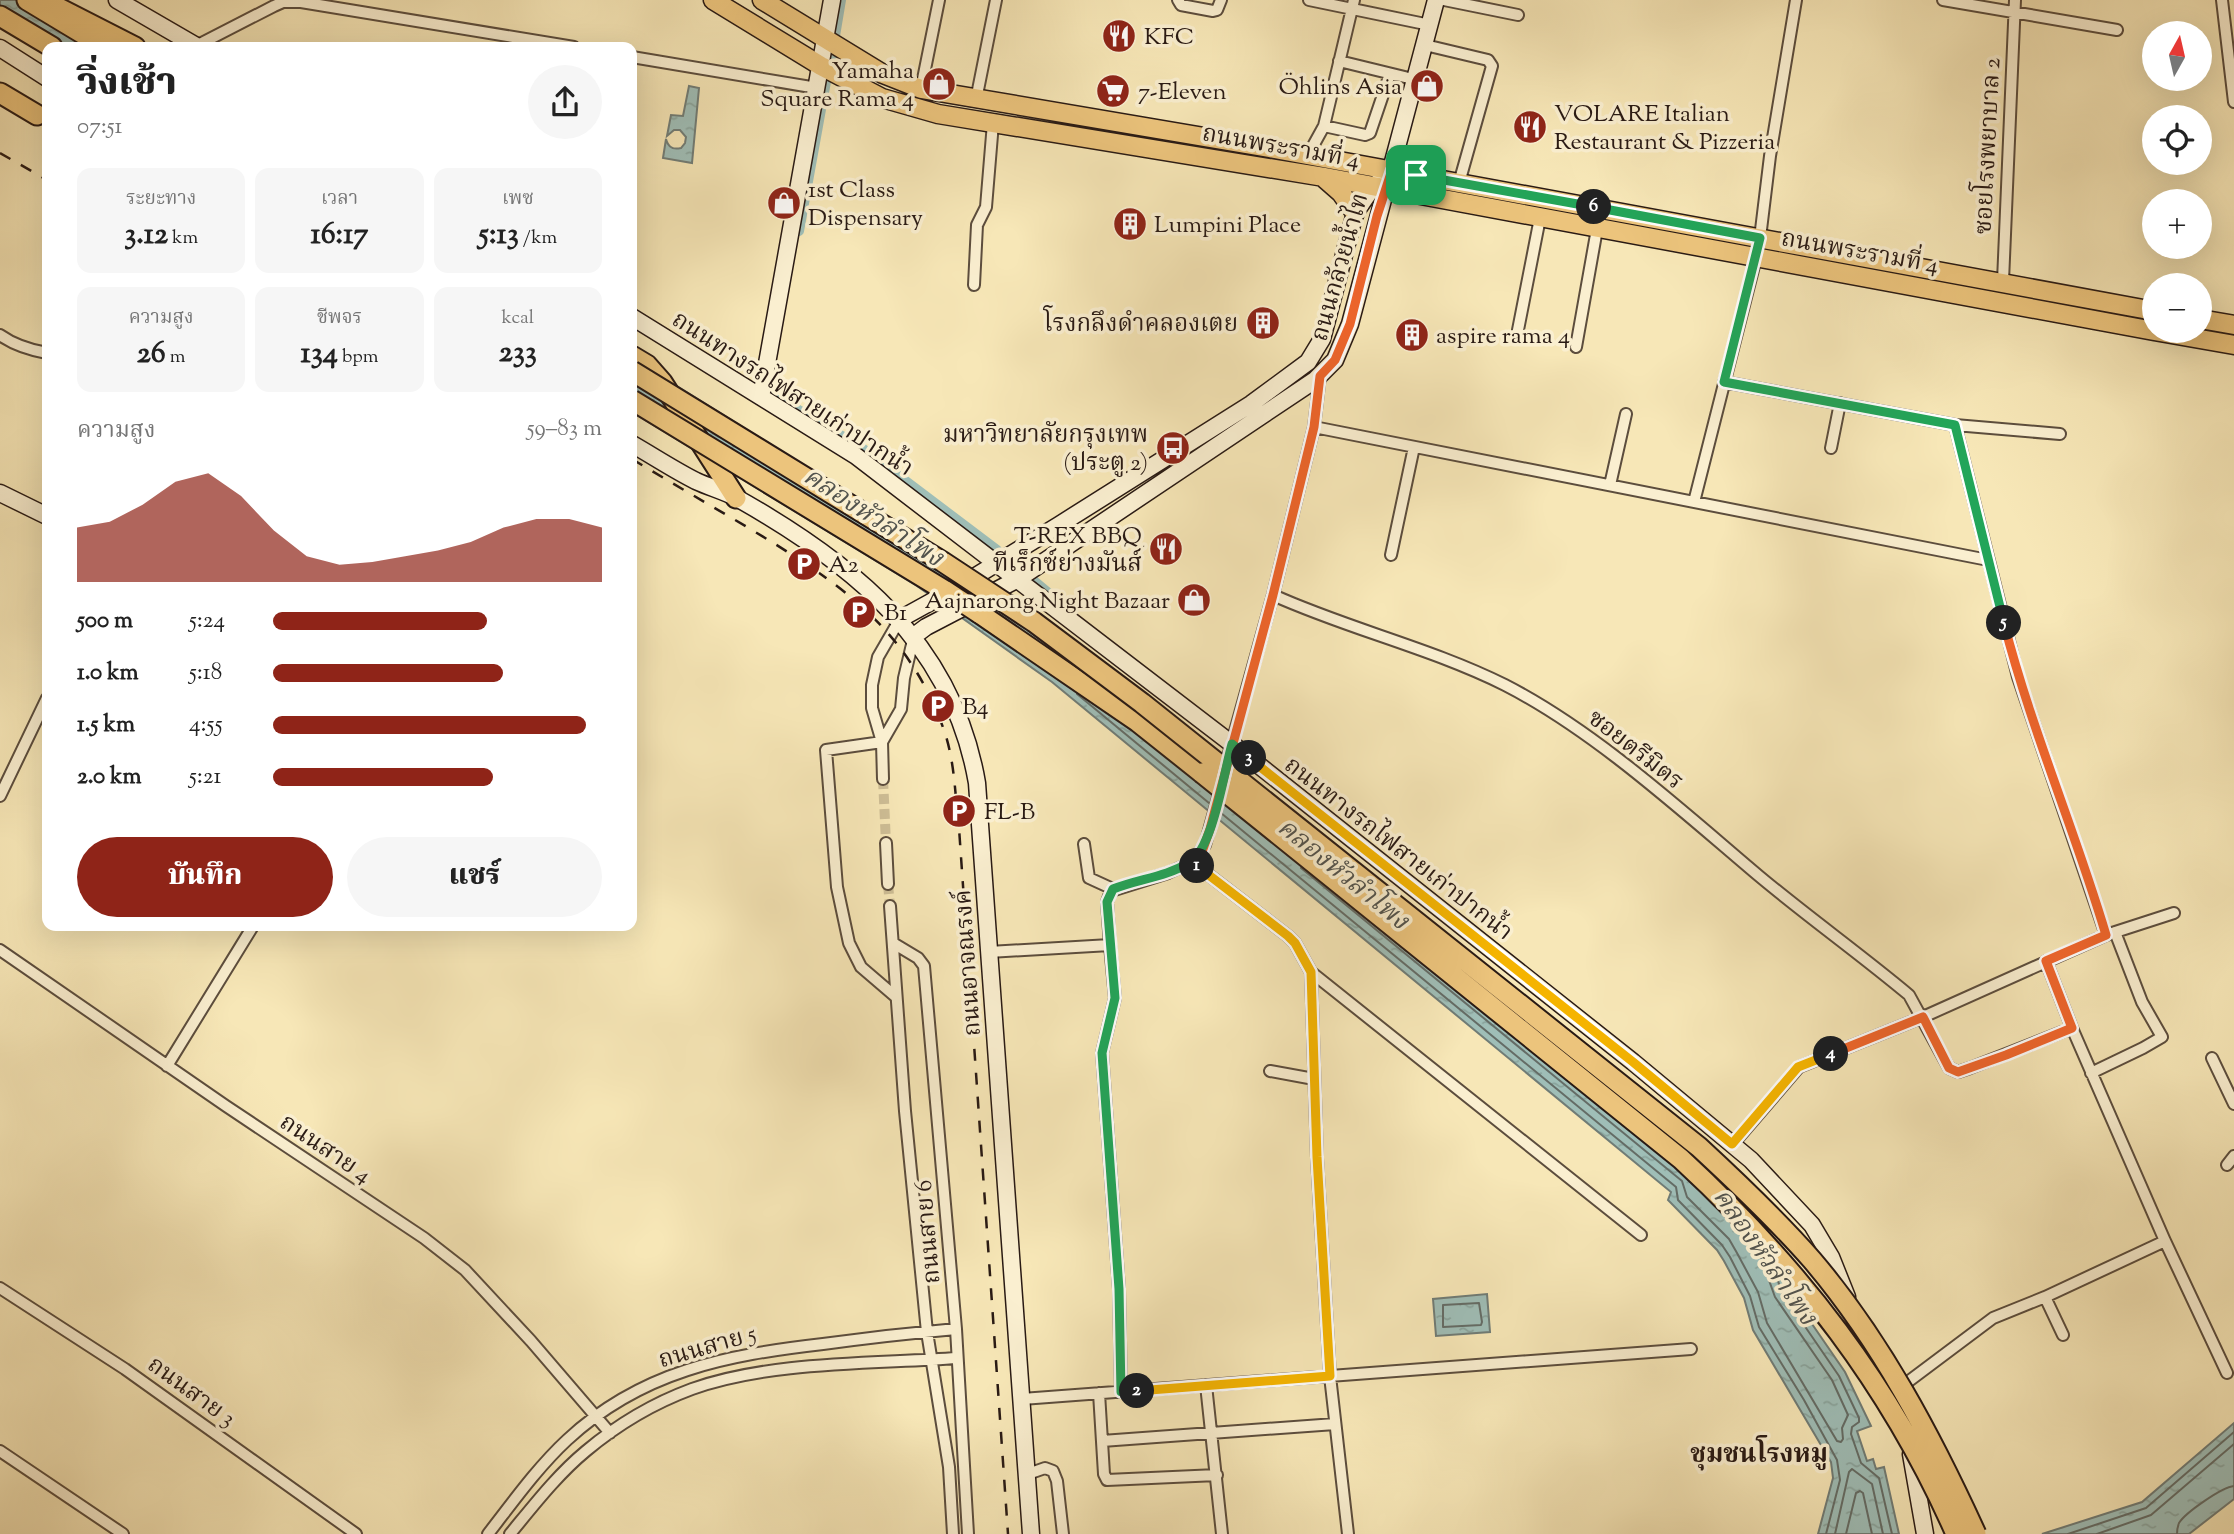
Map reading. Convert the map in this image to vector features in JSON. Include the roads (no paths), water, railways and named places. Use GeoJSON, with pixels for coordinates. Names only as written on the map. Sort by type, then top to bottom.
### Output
{"type":"FeatureCollection","features":[{"type":"Feature","properties":{"kind":"highway"},"geometry":{"type":"LineString","coordinates":[[27,0],[96,42]]}},
{"type":"Feature","properties":{"kind":"highway"},"geometry":{"type":"LineString","coordinates":[[43,0],[125,42]]}},
{"type":"Feature","properties":{"kind":"highway"},"geometry":{"type":"LineString","coordinates":[[0,16],[44,42]]}},
{"type":"Feature","properties":{"kind":"highway"},"geometry":{"type":"LineString","coordinates":[[0,93],[37,115]]}},
{"type":"Feature","properties":{"kind":"highway"},"geometry":{"type":"LineString","coordinates":[[637,359],[647,365],[662,382],[733,496]]}},
{"type":"Feature","properties":{"kind":"highway"},"geometry":{"type":"LineString","coordinates":[[637,373],[943,562],[1034,622],[1142,703],[1699,1147],[1776,1220],[1846,1304],[1910,1404],[1976,1534]]}},
{"type":"Feature","properties":{"kind":"highway"},"geometry":{"type":"LineString","coordinates":[[637,403],[944,590],[1138,722],[1681,1159],[1760,1235],[1831,1320],[1894,1415],[1956,1534]]}},
{"type":"Feature","properties":{"kind":"main road"},"geometry":{"type":"LineString","coordinates":[[117,0],[190,42]]}},
{"type":"Feature","properties":{"kind":"main road","name":"ถนนพระรามที่ 4"},"geometry":{"type":"LineString","coordinates":[[713,0],[821,66],[882,98],[939,114],[1324,177],[2142,329]]}},
{"type":"Feature","properties":{"kind":"main road","name":"ถนนพระรามที่ 4"},"geometry":{"type":"LineString","coordinates":[[762,0],[883,74],[921,89],[1392,170],[2142,308]]}},
{"type":"Feature","properties":{"kind":"main road"},"geometry":{"type":"LineString","coordinates":[[761,397],[832,0]]}},
{"type":"Feature","properties":{"kind":"main road","name":"ถนนกล้วยน้ำไท"},"geometry":{"type":"LineString","coordinates":[[904,618],[998,563],[1251,404],[1308,362],[1322,338],[1355,213],[1392,170],[1436,0]]}},
{"type":"Feature","properties":{"kind":"main road"},"geometry":{"type":"LineString","coordinates":[[0,48],[42,75]]}},
{"type":"Feature","properties":{"kind":"main road"},"geometry":{"type":"LineString","coordinates":[[0,59],[42,85]]}},
{"type":"Feature","properties":{"kind":"main road"},"geometry":{"type":"LineString","coordinates":[[1324,177],[1341,193],[1355,213]]}},
{"type":"Feature","properties":{"kind":"main road","name":"ถนนกล้วยน้ำไท"},"geometry":{"type":"LineString","coordinates":[[920,632],[1018,579],[1238,434],[1320,376],[1335,360],[1350,324],[1379,188]]}},
{"type":"Feature","properties":{"kind":"main road"},"geometry":{"type":"LineString","coordinates":[[1756,258],[1760,238]]}},
{"type":"Feature","properties":{"kind":"main road","name":"ถนนทางรถไฟสายเก่าปากน้ำ"},"geometry":{"type":"LineString","coordinates":[[637,320],[856,456],[998,563],[1230,751],[1623,1054],[1751,1160],[1812,1225],[1822,1240],[1873,1360],[1891,1394],[1912,1457],[1924,1526]]}},
{"type":"Feature","properties":{"kind":"main road"},"geometry":{"type":"LineString","coordinates":[[2212,321],[2234,325]]}},
{"type":"Feature","properties":{"kind":"main road","name":"ถนนพระรามที่ 4"},"geometry":{"type":"LineString","coordinates":[[2212,341],[2234,345]]}},
{"type":"Feature","properties":{"kind":"main road"},"geometry":{"type":"LineString","coordinates":[[1308,362],[1320,376]]}},
{"type":"Feature","properties":{"kind":"main road","name":"ถนนอาจณรงค์"},"geometry":{"type":"LineString","coordinates":[[637,435],[841,566],[920,632],[966,736],[977,783],[1031,1534]]}},
{"type":"Feature","properties":{"kind":"main road","name":"ถนนอาจณรงค์"},"geometry":{"type":"LineString","coordinates":[[637,447],[698,481],[733,496]]}},
{"type":"Feature","properties":{"kind":"main road"},"geometry":{"type":"LineString","coordinates":[[0,493],[42,514]]}},
{"type":"Feature","properties":{"kind":"street"},"geometry":{"type":"LineString","coordinates":[[921,89],[939,0]]}},
{"type":"Feature","properties":{"kind":"street"},"geometry":{"type":"LineString","coordinates":[[976,100],[996,0]]}},
{"type":"Feature","properties":{"kind":"street"},"geometry":{"type":"LineString","coordinates":[[1178,0],[1181,5],[1213,11],[1217,10],[1220,0]]}},
{"type":"Feature","properties":{"kind":"street"},"geometry":{"type":"LineString","coordinates":[[1310,0],[1353,4],[1430,25]]}},
{"type":"Feature","properties":{"kind":"street"},"geometry":{"type":"LineString","coordinates":[[1444,0],[1518,15]]}},
{"type":"Feature","properties":{"kind":"street"},"geometry":{"type":"LineString","coordinates":[[1760,238],[1770,156],[1796,0]]}},
{"type":"Feature","properties":{"kind":"street"},"geometry":{"type":"LineString","coordinates":[[1943,0],[2015,6],[2117,30]]}},
{"type":"Feature","properties":{"kind":"street"},"geometry":{"type":"LineString","coordinates":[[2222,0],[2234,102]]}},
{"type":"Feature","properties":{"kind":"street"},"geometry":{"type":"LineString","coordinates":[[204,42],[274,3],[283,2],[327,5],[545,42]]}},
{"type":"Feature","properties":{"kind":"street"},"geometry":{"type":"LineString","coordinates":[[1308,155],[1324,126],[1353,4]]}},
{"type":"Feature","properties":{"kind":"street","name":"ซอยโรงพยาบาล 2"},"geometry":{"type":"LineString","coordinates":[[2003,281],[2015,6]]}},
{"type":"Feature","properties":{"kind":"street"},"geometry":{"type":"LineString","coordinates":[[1424,45],[1488,60],[1491,63],[1459,183]]}},
{"type":"Feature","properties":{"kind":"street"},"geometry":{"type":"LineString","coordinates":[[637,58],[817,88]]}},
{"type":"Feature","properties":{"kind":"street"},"geometry":{"type":"LineString","coordinates":[[1339,61],[1417,79]]}},
{"type":"Feature","properties":{"kind":"street"},"geometry":{"type":"LineString","coordinates":[[1324,126],[1365,135],[1370,133],[1390,74]]}},
{"type":"Feature","properties":{"kind":"street"},"geometry":{"type":"LineString","coordinates":[[974,285],[977,225],[986,207],[993,123]]}},
{"type":"Feature","properties":{"kind":"street"},"geometry":{"type":"LineString","coordinates":[[1518,330],[1539,218]]}},
{"type":"Feature","properties":{"kind":"street"},"geometry":{"type":"LineString","coordinates":[[1576,347],[1597,229]]}},
{"type":"Feature","properties":{"kind":"street"},"geometry":{"type":"LineString","coordinates":[[1694,502],[1756,258]]}},
{"type":"Feature","properties":{"kind":"street"},"geometry":{"type":"LineString","coordinates":[[0,335],[21,346],[42,352]]}},
{"type":"Feature","properties":{"kind":"street"},"geometry":{"type":"LineString","coordinates":[[1084,844],[1089,878],[1113,889],[1168,873],[1192,862],[1203,849],[1273,595],[1314,427],[1320,376]]}},
{"type":"Feature","properties":{"kind":"street"},"geometry":{"type":"LineString","coordinates":[[1724,382],[1955,425],[2060,434]]}},
{"type":"Feature","properties":{"kind":"street"},"geometry":{"type":"LineString","coordinates":[[1831,447],[1840,404]]}},
{"type":"Feature","properties":{"kind":"street"},"geometry":{"type":"LineString","coordinates":[[1610,485],[1626,414]]}},
{"type":"Feature","properties":{"kind":"street"},"geometry":{"type":"LineString","coordinates":[[1955,425],[2018,677],[2111,934],[2142,1002],[2162,1037],[2091,1073]]}},
{"type":"Feature","properties":{"kind":"street"},"geometry":{"type":"LineString","coordinates":[[1314,427],[1988,560]]}},
{"type":"Feature","properties":{"kind":"street"},"geometry":{"type":"LineString","coordinates":[[1391,555],[1414,447]]}},
{"type":"Feature","properties":{"kind":"street","name":"ซอยตรีมิตร"},"geometry":{"type":"LineString","coordinates":[[1273,595],[1469,669],[1505,685],[1566,721],[1644,780],[1778,892],[1909,995],[1949,1068],[1958,1072],[2072,1028]]}},
{"type":"Feature","properties":{"kind":"street"},"geometry":{"type":"LineString","coordinates":[[883,779],[882,742],[872,709],[872,685],[878,657],[904,618]]}},
{"type":"Feature","properties":{"kind":"street"},"geometry":{"type":"LineString","coordinates":[[882,742],[901,709],[904,678],[920,632]]}},
{"type":"Feature","properties":{"kind":"street"},"geometry":{"type":"LineString","coordinates":[[0,796],[42,708]]}},
{"type":"Feature","properties":{"kind":"street"},"geometry":{"type":"LineString","coordinates":[[882,742],[826,750],[837,887],[849,943],[861,967],[896,997]]}},
{"type":"Feature","properties":{"kind":"street"},"geometry":{"type":"LineString","coordinates":[[886,843],[888,884]]}},
{"type":"Feature","properties":{"kind":"street"},"geometry":{"type":"LineString","coordinates":[[1192,862],[1288,936],[1295,943],[1311,972],[1641,1235]]}},
{"type":"Feature","properties":{"kind":"street"},"geometry":{"type":"LineString","coordinates":[[1113,889],[1107,902],[1115,998],[1102,1053],[1119,1289],[1121,1392]]}},
{"type":"Feature","properties":{"kind":"street","name":"ถนนสาย 6"},"geometry":{"type":"LineString","coordinates":[[890,906],[927,1332],[949,1467],[953,1534]]}},
{"type":"Feature","properties":{"kind":"street"},"geometry":{"type":"LineString","coordinates":[[1732,1144],[1798,1067],[1923,1017],[2111,934],[2174,913]]}},
{"type":"Feature","properties":{"kind":"street"},"geometry":{"type":"LineString","coordinates":[[167,1066],[250,931]]}},
{"type":"Feature","properties":{"kind":"street","name":"ถนนสาย 6"},"geometry":{"type":"LineString","coordinates":[[893,943],[918,958],[924,965],[956,1329],[968,1534]]}},
{"type":"Feature","properties":{"kind":"street"},"geometry":{"type":"LineString","coordinates":[[989,952],[1110,945]]}},
{"type":"Feature","properties":{"kind":"street","name":"ถนนสาย 4"},"geometry":{"type":"LineString","coordinates":[[0,950],[167,1066],[424,1238],[465,1270],[531,1341],[610,1433]]}},
{"type":"Feature","properties":{"kind":"street"},"geometry":{"type":"LineString","coordinates":[[2046,961],[2091,1073],[2227,1373]]}},
{"type":"Feature","properties":{"kind":"street"},"geometry":{"type":"LineString","coordinates":[[1311,972],[1330,1376],[1349,1534]]}},
{"type":"Feature","properties":{"kind":"street"},"geometry":{"type":"LineString","coordinates":[[2212,1058],[2234,1104]]}},
{"type":"Feature","properties":{"kind":"street"},"geometry":{"type":"LineString","coordinates":[[1270,1071],[1314,1079]]}},
{"type":"Feature","properties":{"kind":"street"},"geometry":{"type":"LineString","coordinates":[[1891,1394],[1993,1318],[2165,1241]]}},
{"type":"Feature","properties":{"kind":"street","name":"ถนนสาย 3"},"geometry":{"type":"LineString","coordinates":[[0,1288],[125,1369],[356,1534]]}},
{"type":"Feature","properties":{"kind":"street"},"geometry":{"type":"LineString","coordinates":[[2045,1297],[2063,1335]]}},
{"type":"Feature","properties":{"kind":"street","name":"ถนนสาย 5"},"geometry":{"type":"LineString","coordinates":[[488,1534],[547,1460],[569,1438],[622,1399],[676,1373],[716,1360],[771,1350],[956,1329]]}},
{"type":"Feature","properties":{"kind":"street"},"geometry":{"type":"LineString","coordinates":[[1022,1399],[1691,1349]]}},
{"type":"Feature","properties":{"kind":"street","name":"ถนนสาย 5"},"geometry":{"type":"LineString","coordinates":[[510,1534],[584,1452],[643,1412],[691,1389],[747,1375],[831,1365],[957,1358]]}},
{"type":"Feature","properties":{"kind":"street"},"geometry":{"type":"LineString","coordinates":[[1206,1385],[1222,1534]]}},
{"type":"Feature","properties":{"kind":"street"},"geometry":{"type":"LineString","coordinates":[[1099,1393],[1104,1474],[1107,1480],[1217,1475]]}},
{"type":"Feature","properties":{"kind":"street"},"geometry":{"type":"LineString","coordinates":[[1102,1441],[1335,1424]]}},
{"type":"Feature","properties":{"kind":"street"},"geometry":{"type":"LineString","coordinates":[[0,1451],[123,1534]]}},
{"type":"Feature","properties":{"kind":"street"},"geometry":{"type":"LineString","coordinates":[[1028,1474],[1045,1468],[1053,1471],[1058,1481],[1063,1534]]}},
{"type":"Feature","properties":{"kind":"water"},"geometry":{"type":"Polygon","coordinates":[[[0,0],[51,0],[120,42],[44,42],[0,13],[0,0]]]}},
{"type":"Feature","properties":{"kind":"water"},"geometry":{"type":"Polygon","coordinates":[[[689,86],[699,88],[692,163],[663,158],[666,139],[673,148],[681,148],[685,143],[686,137],[680,130],[674,130],[667,136],[671,115],[683,116],[689,86]]]}},
{"type":"Feature","properties":{"kind":"water","name":"คลองหัวลำโพง"},"geometry":{"type":"Polygon","coordinates":[[[637,361],[973,571],[1704,1149],[1775,1250],[1788,1289],[1845,1372],[1871,1426],[1857,1431],[1867,1461],[1873,1459],[1876,1469],[1884,1467],[1899,1534],[1818,1534],[1833,1478],[1831,1462],[1753,1330],[1744,1298],[1724,1261],[1717,1250],[1668,1200],[1671,1192],[1052,682],[917,586],[637,415],[637,361]]]}},
{"type":"Feature","properties":{"kind":"water"},"geometry":{"type":"Polygon","coordinates":[[[1487,1294],[1490,1332],[1436,1336],[1433,1299],[1487,1294]]]}},
{"type":"Feature","properties":{"kind":"water"},"geometry":{"type":"Polygon","coordinates":[[[2234,1423],[2234,1499],[2189,1534],[2042,1534],[2142,1502],[2234,1423]]]}},
{"type":"Feature","properties":{"kind":"waterway"},"geometry":{"type":"LineString","coordinates":[[835,36],[841,0]]}},
{"type":"Feature","properties":{"kind":"waterway"},"geometry":{"type":"LineString","coordinates":[[799,231],[827,76]]}},
{"type":"Feature","properties":{"kind":"waterway"},"geometry":{"type":"LineString","coordinates":[[771,378],[769,389],[772,394],[862,448],[997,550]]}},
{"type":"Feature","properties":{"kind":"waterway"},"geometry":{"type":"LineString","coordinates":[[1033,580],[1069,610]]}},
{"type":"Feature","properties":{"kind":"tunnel"},"geometry":{"type":"LineString","coordinates":[[883,779],[886,843]]}},
{"type":"Feature","properties":{"kind":"tunnel"},"geometry":{"type":"LineString","coordinates":[[888,884],[890,906]]}},
{"type":"Feature","properties":{"kind":"railway"},"geometry":{"type":"LineString","coordinates":[[0,153],[42,177]]}},
{"type":"Feature","properties":{"kind":"railway"},"geometry":{"type":"LineString","coordinates":[[637,462],[780,547],[840,588],[890,636],[912,664],[930,696],[945,733],[953,768],[959,828],[1008,1534]]}},
{"type":"Feature","properties":{"kind":"place","name":"KFC"},"geometry":{"type":"Point","coordinates":[1119,36]}},
{"type":"Feature","properties":{"kind":"place","name":"Yamaha Square Rama 4"},"geometry":{"type":"Point","coordinates":[939,84]}},
{"type":"Feature","properties":{"kind":"place","name":"Öhlins Asia"},"geometry":{"type":"Point","coordinates":[1427,86]}},
{"type":"Feature","properties":{"kind":"place","name":"7-Eleven"},"geometry":{"type":"Point","coordinates":[1113,91]}},
{"type":"Feature","properties":{"kind":"place","name":"VOLARE Italian Restaurant & Pizzeria"},"geometry":{"type":"Point","coordinates":[1530,127]}},
{"type":"Feature","properties":{"kind":"place","name":"1st Class Dispensary"},"geometry":{"type":"Point","coordinates":[784,203]}},
{"type":"Feature","properties":{"kind":"place","name":"Lumpini Place"},"geometry":{"type":"Point","coordinates":[1130,224]}},
{"type":"Feature","properties":{"kind":"place","name":"โรงกลึงดำคลองเตย"},"geometry":{"type":"Point","coordinates":[1263,323]}},
{"type":"Feature","properties":{"kind":"place","name":"aspire rama 4"},"geometry":{"type":"Point","coordinates":[1412,335]}},
{"type":"Feature","properties":{"kind":"place","name":"มหาวิทยาลัยกรุงเทพ (ประตู 2)"},"geometry":{"type":"Point","coordinates":[1173,448]}},
{"type":"Feature","properties":{"kind":"place","name":"T-REX BBQ ทีเร็กซ์ย่างมันส์"},"geometry":{"type":"Point","coordinates":[1166,549]}},
{"type":"Feature","properties":{"kind":"place","name":"A2"},"geometry":{"type":"Point","coordinates":[804,564]}},
{"type":"Feature","properties":{"kind":"place","name":"Aajnarong Night Bazaar"},"geometry":{"type":"Point","coordinates":[1194,600]}},
{"type":"Feature","properties":{"kind":"place","name":"B1"},"geometry":{"type":"Point","coordinates":[859,612]}},
{"type":"Feature","properties":{"kind":"place","name":"B4"},"geometry":{"type":"Point","coordinates":[938,706]}},
{"type":"Feature","properties":{"kind":"place","name":"FL-B"},"geometry":{"type":"Point","coordinates":[959,811]}},
{"type":"Feature","properties":{"kind":"district","name":"ชุมชนโรงหมู"},"geometry":{"type":"Point","coordinates":[1759,1453]}}]}
